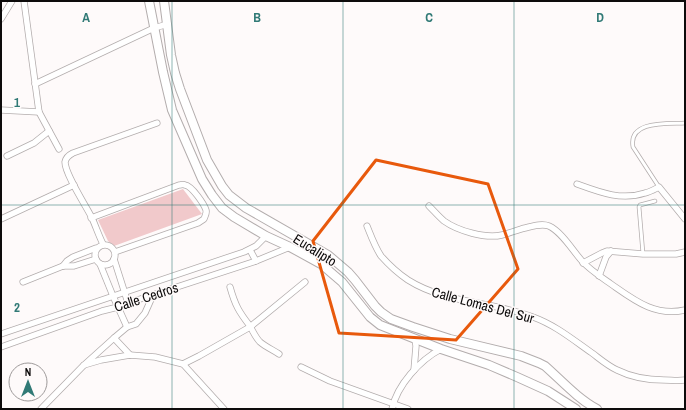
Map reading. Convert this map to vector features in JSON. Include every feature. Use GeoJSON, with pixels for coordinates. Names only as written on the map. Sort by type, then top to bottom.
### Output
{"type":"FeatureCollection","features":[{"type":"Feature","properties":{"kind":"street"},"geometry":{"type":"LineString","coordinates":[[1,19],[12,1]]}},
{"type":"Feature","properties":{"kind":"street"},"geometry":{"type":"LineString","coordinates":[[24,1],[39,112],[59,149]]}},
{"type":"Feature","properties":{"kind":"street","name":"Eucalipto"},"geometry":{"type":"LineString","coordinates":[[149,1],[172,110],[202,179],[222,208],[266,236],[321,264],[342,282],[370,317],[380,325],[489,365],[548,391],[576,409]]}},
{"type":"Feature","properties":{"kind":"street","name":"Eucalipto"},"geometry":{"type":"LineString","coordinates":[[164,1],[171,55],[175,73],[207,160],[229,195],[246,208],[328,255],[348,272],[375,306],[384,314],[398,322],[413,327],[521,356],[539,363],[545,366],[576,394],[597,409]]}},
{"type":"Feature","properties":{"kind":"street"},"geometry":{"type":"LineString","coordinates":[[35,84],[154,28],[168,24]]}},
{"type":"Feature","properties":{"kind":"street"},"geometry":{"type":"LineString","coordinates":[[1,110],[39,112]]}},
{"type":"Feature","properties":{"kind":"street"},"geometry":{"type":"LineString","coordinates":[[103,244],[92,218],[66,168],[66,159],[73,152],[157,123]]}},
{"type":"Feature","properties":{"kind":"street"},"geometry":{"type":"LineString","coordinates":[[7,156],[34,143],[49,131]]}},
{"type":"Feature","properties":{"kind":"street"},"geometry":{"type":"LineString","coordinates":[[183,137],[197,133]]}},
{"type":"Feature","properties":{"kind":"street"},"geometry":{"type":"LineString","coordinates":[[577,184],[603,194],[621,197],[640,194],[659,187],[685,219]]}},
{"type":"Feature","properties":{"kind":"street"},"geometry":{"type":"LineString","coordinates":[[1,219],[74,185]]}},
{"type":"Feature","properties":{"kind":"street"},"geometry":{"type":"LineString","coordinates":[[92,218],[180,185],[188,185],[206,209],[204,220],[202,221],[115,252]]}},
{"type":"Feature","properties":{"kind":"street"},"geometry":{"type":"LineString","coordinates":[[429,206],[443,221],[451,226],[480,235],[502,235],[515,230],[538,225],[549,226],[559,234],[584,263],[599,276],[635,301],[649,308],[664,312],[678,312],[685,310]]}},
{"type":"Feature","properties":{"kind":"street","name":"Calle Lomas Del Sur"},"geometry":{"type":"LineString","coordinates":[[367,226],[381,256],[403,277],[422,288],[442,296],[531,316],[558,328],[616,370],[631,375],[656,380],[685,380]]}},
{"type":"Feature","properties":{"kind":"street","name":"Calle Cedros"},"geometry":{"type":"LineString","coordinates":[[1,334],[250,250],[260,243],[266,236]]}},
{"type":"Feature","properties":{"kind":"street"},"geometry":{"type":"LineString","coordinates":[[23,282],[63,266],[74,266],[98,262],[104,265],[108,264],[112,262],[116,256],[112,247],[108,244],[103,244],[73,257],[63,266]]}},
{"type":"Feature","properties":{"kind":"street","name":"Calle Cedros"},"geometry":{"type":"LineString","coordinates":[[1,347],[102,311],[256,261],[290,247]]}},
{"type":"Feature","properties":{"kind":"street"},"geometry":{"type":"LineString","coordinates":[[96,248],[94,256],[127,327]]}},
{"type":"Feature","properties":{"kind":"street"},"geometry":{"type":"LineString","coordinates":[[250,250],[256,261]]}},
{"type":"Feature","properties":{"kind":"street"},"geometry":{"type":"LineString","coordinates":[[599,276],[606,257],[611,251]]}},
{"type":"Feature","properties":{"kind":"street"},"geometry":{"type":"LineString","coordinates":[[584,263],[602,253],[611,251],[643,254],[676,254],[685,252]]}},
{"type":"Feature","properties":{"kind":"street"},"geometry":{"type":"LineString","coordinates":[[114,259],[128,303]]}},
{"type":"Feature","properties":{"kind":"street"},"geometry":{"type":"LineString","coordinates":[[183,364],[250,327],[305,282]]}},
{"type":"Feature","properties":{"kind":"street"},"geometry":{"type":"LineString","coordinates":[[230,287],[235,304],[260,342],[279,354]]}},
{"type":"Feature","properties":{"kind":"street"},"geometry":{"type":"LineString","coordinates":[[42,409],[84,365],[127,327],[136,324],[145,313],[152,295]]}},
{"type":"Feature","properties":{"kind":"street"},"geometry":{"type":"LineString","coordinates":[[114,338],[130,355]]}},
{"type":"Feature","properties":{"kind":"street"},"geometry":{"type":"LineString","coordinates":[[414,370],[416,346],[415,339]]}},
{"type":"Feature","properties":{"kind":"street"},"geometry":{"type":"LineString","coordinates":[[393,407],[401,388],[414,370],[430,355],[441,348]]}},
{"type":"Feature","properties":{"kind":"street"},"geometry":{"type":"LineString","coordinates":[[84,365],[101,360],[130,355],[155,357],[183,364],[224,409]]}},
{"type":"Feature","properties":{"kind":"street"},"geometry":{"type":"LineString","coordinates":[[301,367],[330,381],[393,407],[408,409]]}},
{"type":"Feature","properties":{"kind":"lane"},"geometry":{"type":"LineString","coordinates":[[659,187],[632,147],[633,137],[640,129],[647,126],[655,124],[685,123]]}},
{"type":"Feature","properties":{"kind":"lane"},"geometry":{"type":"LineString","coordinates":[[643,254],[639,207],[640,205],[655,201]]}},
{"type":"Feature","properties":{"kind":"highlighted area"},"geometry":{"type":"Polygon","coordinates":[[[376,160],[488,184],[518,269],[456,340],[339,333],[313,241],[376,160]]]}},
{"type":"Feature","properties":{"kind":"shaded area"},"geometry":{"type":"Polygon","coordinates":[[[183,189],[202,214],[114,246],[108,241],[98,220],[183,189]]]}}]}
